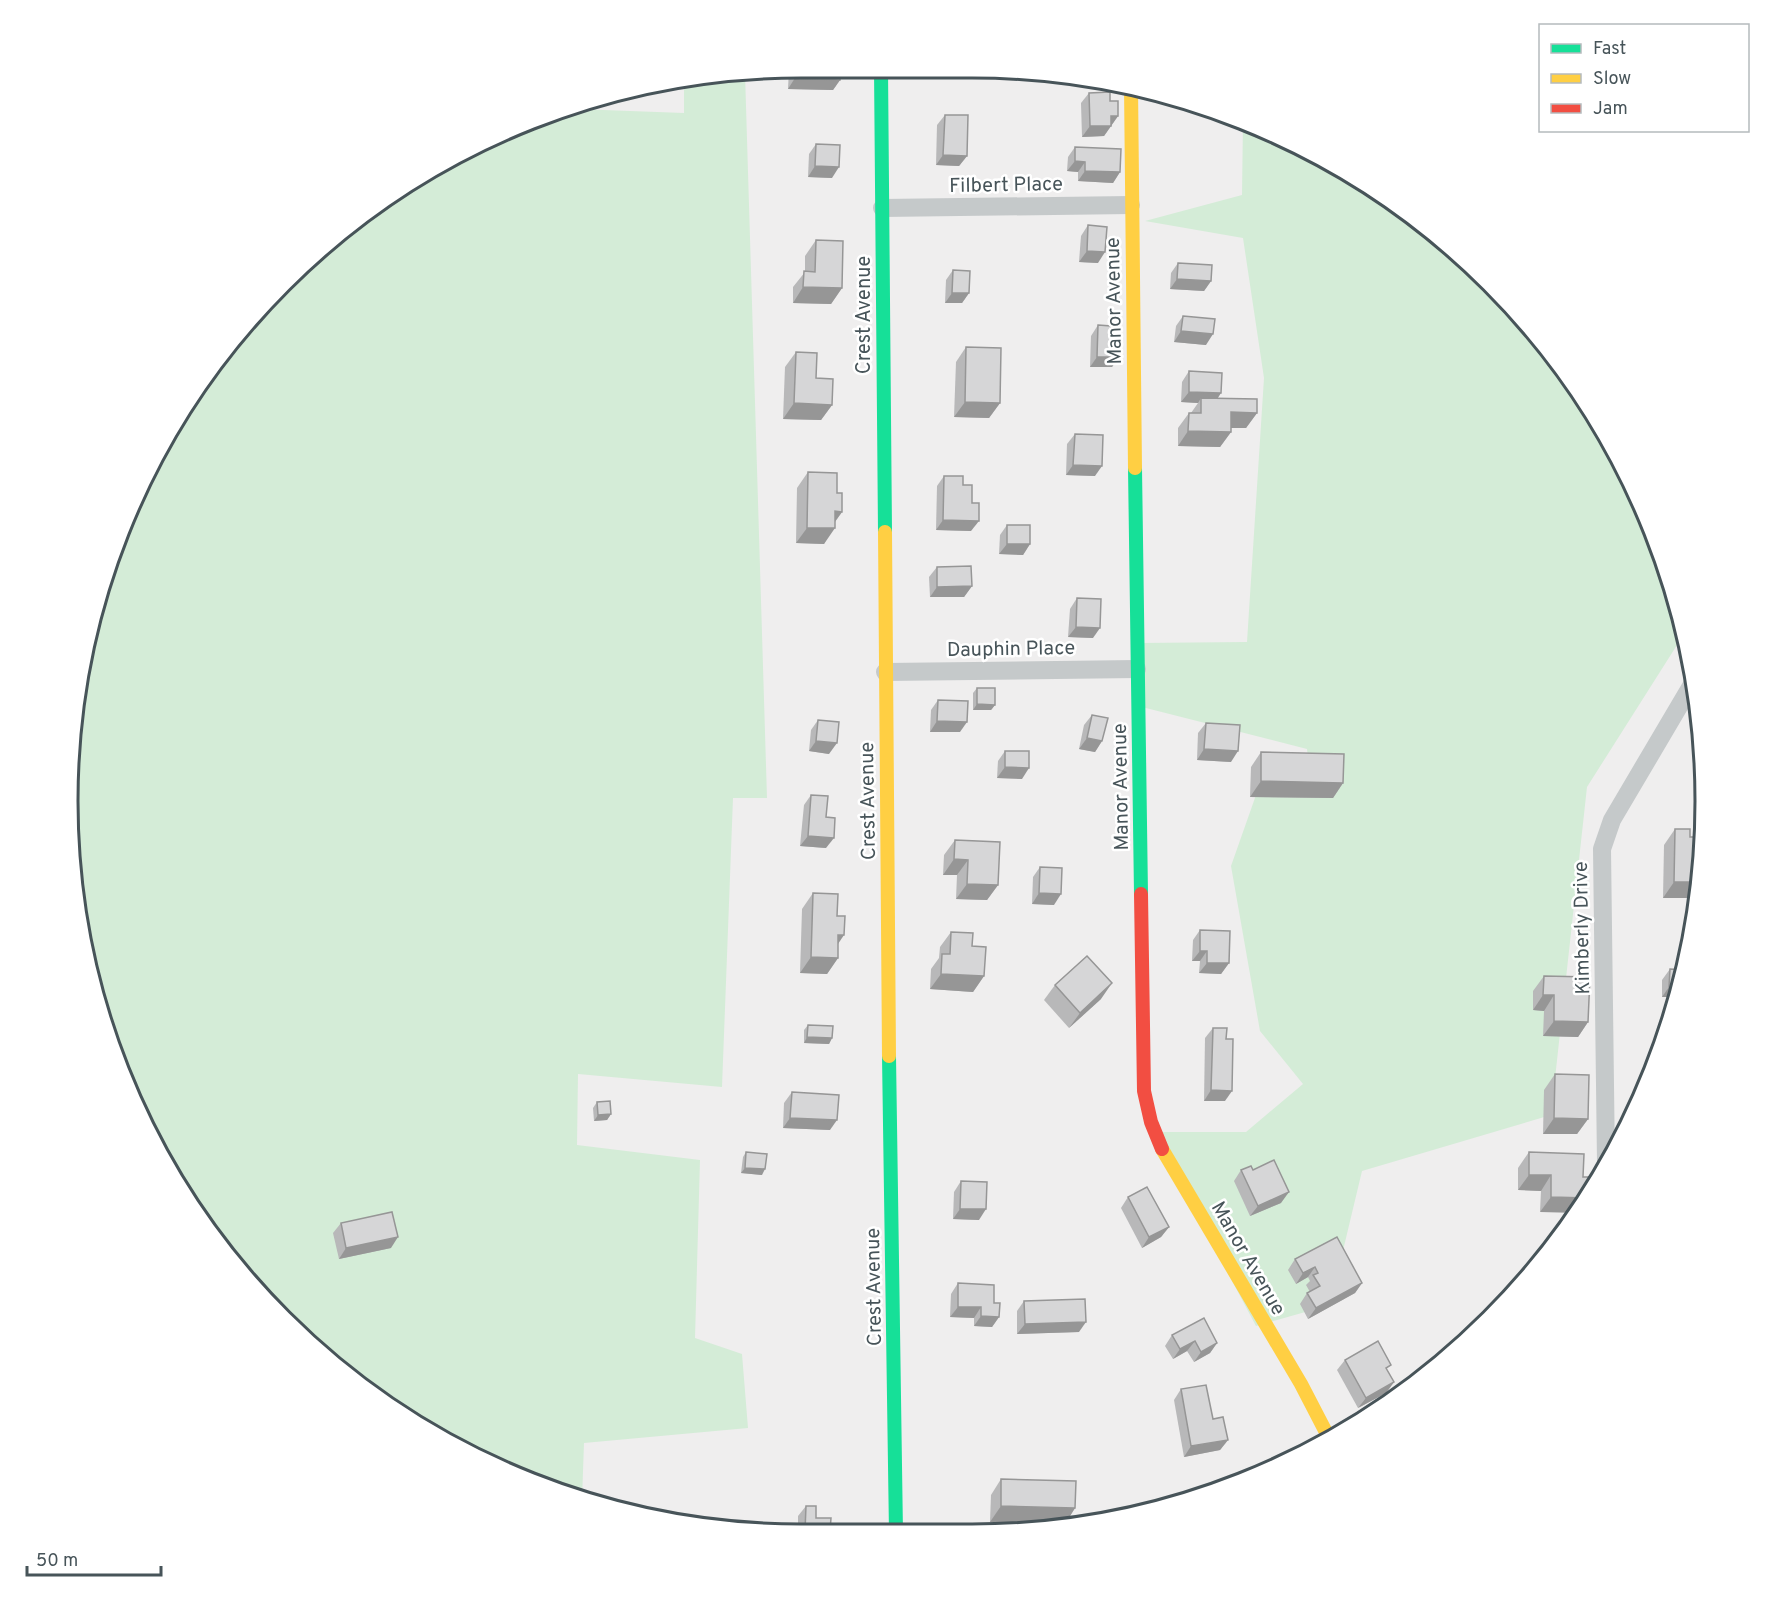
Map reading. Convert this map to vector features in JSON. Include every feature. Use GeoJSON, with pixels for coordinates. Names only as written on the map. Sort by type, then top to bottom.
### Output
{"type":"FeatureCollection","features":[{"type":"Feature","properties":{"kind":"street","name":"Crest Avenue"},"geometry":{"type":"LineString","coordinates":[[880,78],[889,1086],[896,1524]]}},
{"type":"Feature","properties":{"kind":"street","name":"Manor Avenue"},"geometry":{"type":"LineString","coordinates":[[1131,96],[1144,1055],[1142,1082],[1150,1124],[1160,1145],[1301,1384],[1326,1431]]}},
{"type":"Feature","properties":{"kind":"street","name":"Filbert Place"},"geometry":{"type":"LineString","coordinates":[[882,208],[1131,205]]}},
{"type":"Feature","properties":{"kind":"street","name":"Dauphin Place"},"geometry":{"type":"LineString","coordinates":[[885,672],[1137,669]]}},
{"type":"Feature","properties":{"kind":"street","name":"Kimberly Drive"},"geometry":{"type":"LineString","coordinates":[[1606,1147],[1602,849],[1612,820],[1687,693]]}},
{"type":"Feature","properties":{"kind":"green space"},"geometry":{"type":"Polygon","coordinates":[[[745,81],[767,798],[733,798],[722,1087],[578,1074],[577,1145],[700,1160],[695,1338],[742,1354],[748,1428],[584,1443],[582,1490],[524,1469],[481,1449],[439,1427],[361,1375],[324,1345],[257,1278],[200,1203],[153,1121],[133,1078],[116,1033],[103,988],[84,895],[78,801],[80,754],[84,707],[92,660],[116,569],[133,524],[175,439],[227,361],[257,324],[324,257],[361,227],[439,175],[481,153],[524,133],[591,110],[684,113],[684,88],[745,81]]]}},
{"type":"Feature","properties":{"kind":"green space"},"geometry":{"type":"Polygon","coordinates":[[[1243,131],[1334,175],[1374,200],[1449,257],[1516,324],[1573,399],[1620,481],[1657,569],[1677,645],[1587,787],[1551,1115],[1362,1171],[1330,1305],[1256,1326],[1153,1132],[1246,1132],[1303,1084],[1260,1031],[1231,866],[1262,778],[1310,775],[1307,749],[1138,706],[1138,643],[1247,642],[1264,378],[1243,238],[1145,221],[1242,195],[1243,131]]]}},
{"type":"Feature","properties":{"kind":"building"},"geometry":{"type":"Polygon","coordinates":[[[798,78],[840,78],[840,80],[798,78]]]}},
{"type":"Feature","properties":{"kind":"building"},"geometry":{"type":"Polygon","coordinates":[[[1110,92],[1110,101],[1118,101],[1118,116],[1111,116],[1111,126],[1090,126],[1089,93],[1110,92]]]}},
{"type":"Feature","properties":{"kind":"building"},"geometry":{"type":"Polygon","coordinates":[[[945,115],[968,115],[967,156],[943,155],[945,115]]]}},
{"type":"Feature","properties":{"kind":"building"},"geometry":{"type":"Polygon","coordinates":[[[816,144],[840,145],[839,167],[815,166],[816,144]]]}},
{"type":"Feature","properties":{"kind":"building"},"geometry":{"type":"Polygon","coordinates":[[[1075,147],[1121,149],[1120,172],[1085,171],[1085,162],[1075,161],[1075,147]]]}},
{"type":"Feature","properties":{"kind":"building"},"geometry":{"type":"Polygon","coordinates":[[[1088,225],[1107,227],[1105,252],[1087,251],[1088,225]]]}},
{"type":"Feature","properties":{"kind":"building"},"geometry":{"type":"Polygon","coordinates":[[[816,240],[843,241],[842,288],[803,287],[804,271],[815,272],[816,240]]]}},
{"type":"Feature","properties":{"kind":"building"},"geometry":{"type":"Polygon","coordinates":[[[1178,263],[1212,265],[1211,281],[1177,279],[1178,263]]]}},
{"type":"Feature","properties":{"kind":"building"},"geometry":{"type":"Polygon","coordinates":[[[953,270],[970,271],[969,293],[952,293],[953,270]]]}},
{"type":"Feature","properties":{"kind":"building"},"geometry":{"type":"Polygon","coordinates":[[[1183,316],[1215,319],[1213,334],[1181,331],[1183,316]]]}},
{"type":"Feature","properties":{"kind":"building"},"geometry":{"type":"Polygon","coordinates":[[[1098,325],[1111,326],[1111,331],[1119,330],[1119,357],[1097,357],[1098,325]]]}},
{"type":"Feature","properties":{"kind":"building"},"geometry":{"type":"Polygon","coordinates":[[[966,347],[1001,348],[1000,403],[965,402],[966,347]]]}},
{"type":"Feature","properties":{"kind":"building"},"geometry":{"type":"Polygon","coordinates":[[[796,352],[817,353],[816,378],[833,379],[832,405],[794,403],[796,352]]]}},
{"type":"Feature","properties":{"kind":"building"},"geometry":{"type":"Polygon","coordinates":[[[1189,371],[1222,373],[1221,393],[1189,392],[1189,371]]]}},
{"type":"Feature","properties":{"kind":"building"},"geometry":{"type":"Polygon","coordinates":[[[1201,398],[1257,399],[1257,413],[1231,412],[1231,432],[1188,431],[1189,413],[1201,413],[1201,398]]]}},
{"type":"Feature","properties":{"kind":"building"},"geometry":{"type":"Polygon","coordinates":[[[1075,434],[1103,435],[1102,466],[1073,465],[1075,434]]]}},
{"type":"Feature","properties":{"kind":"building"},"geometry":{"type":"Polygon","coordinates":[[[808,472],[837,473],[837,493],[842,493],[842,512],[835,511],[835,528],[807,528],[808,472]]]}},
{"type":"Feature","properties":{"kind":"building"},"geometry":{"type":"Polygon","coordinates":[[[944,476],[963,476],[963,485],[972,485],[972,503],[979,503],[979,521],[943,520],[944,476]]]}},
{"type":"Feature","properties":{"kind":"building"},"geometry":{"type":"Polygon","coordinates":[[[1007,525],[1030,525],[1030,544],[1007,544],[1007,525]]]}},
{"type":"Feature","properties":{"kind":"building"},"geometry":{"type":"Polygon","coordinates":[[[971,566],[972,586],[937,587],[937,567],[971,566]]]}},
{"type":"Feature","properties":{"kind":"building"},"geometry":{"type":"Polygon","coordinates":[[[1077,598],[1101,599],[1100,628],[1076,627],[1077,598]]]}},
{"type":"Feature","properties":{"kind":"building"},"geometry":{"type":"Polygon","coordinates":[[[977,688],[995,688],[995,705],[977,704],[977,688]]]}},
{"type":"Feature","properties":{"kind":"building"},"geometry":{"type":"Polygon","coordinates":[[[938,700],[968,701],[967,722],[937,721],[938,700]]]}},
{"type":"Feature","properties":{"kind":"building"},"geometry":{"type":"Polygon","coordinates":[[[1092,715],[1108,718],[1102,741],[1087,738],[1092,715]]]}},
{"type":"Feature","properties":{"kind":"building"},"geometry":{"type":"Polygon","coordinates":[[[818,720],[839,722],[837,743],[816,741],[818,720]]]}},
{"type":"Feature","properties":{"kind":"building"},"geometry":{"type":"Polygon","coordinates":[[[1206,723],[1240,725],[1238,751],[1204,749],[1206,723]]]}},
{"type":"Feature","properties":{"kind":"building"},"geometry":{"type":"Polygon","coordinates":[[[1005,751],[1029,751],[1029,768],[1005,767],[1005,751]]]}},
{"type":"Feature","properties":{"kind":"building"},"geometry":{"type":"Polygon","coordinates":[[[1261,752],[1344,754],[1343,783],[1261,781],[1261,752]]]}},
{"type":"Feature","properties":{"kind":"building"},"geometry":{"type":"Polygon","coordinates":[[[811,795],[828,796],[826,817],[835,818],[834,838],[808,836],[811,795]]]}},
{"type":"Feature","properties":{"kind":"building"},"geometry":{"type":"Polygon","coordinates":[[[1675,829],[1690,829],[1690,837],[1693,837],[1690,882],[1674,882],[1675,829]]]}},
{"type":"Feature","properties":{"kind":"building"},"geometry":{"type":"Polygon","coordinates":[[[955,840],[1000,842],[998,885],[967,884],[968,860],[954,859],[955,840]]]}},
{"type":"Feature","properties":{"kind":"building"},"geometry":{"type":"Polygon","coordinates":[[[1040,867],[1062,868],[1061,894],[1039,893],[1040,867]]]}},
{"type":"Feature","properties":{"kind":"building"},"geometry":{"type":"Polygon","coordinates":[[[813,893],[838,894],[837,916],[845,916],[844,935],[838,935],[838,958],[811,957],[813,893]]]}},
{"type":"Feature","properties":{"kind":"building"},"geometry":{"type":"Polygon","coordinates":[[[1200,930],[1230,931],[1229,963],[1207,963],[1207,951],[1200,951],[1200,930]]]}},
{"type":"Feature","properties":{"kind":"building"},"geometry":{"type":"Polygon","coordinates":[[[951,932],[973,933],[972,946],[986,947],[984,976],[941,974],[942,954],[950,954],[951,932]]]}},
{"type":"Feature","properties":{"kind":"building"},"geometry":{"type":"Polygon","coordinates":[[[1087,956],[1112,983],[1080,1013],[1055,985],[1087,956]]]}},
{"type":"Feature","properties":{"kind":"building"},"geometry":{"type":"Polygon","coordinates":[[[1670,969],[1674,969],[1670,987],[1670,969]]]}},
{"type":"Feature","properties":{"kind":"building"},"geometry":{"type":"Polygon","coordinates":[[[1544,976],[1590,977],[1588,1022],[1554,1021],[1554,995],[1543,995],[1544,976]]]}},
{"type":"Feature","properties":{"kind":"building"},"geometry":{"type":"Polygon","coordinates":[[[808,1025],[833,1026],[832,1038],[807,1037],[808,1025]]]}},
{"type":"Feature","properties":{"kind":"building"},"geometry":{"type":"Polygon","coordinates":[[[1213,1028],[1227,1028],[1226,1039],[1233,1039],[1232,1091],[1211,1090],[1213,1028]]]}},
{"type":"Feature","properties":{"kind":"building"},"geometry":{"type":"Polygon","coordinates":[[[1555,1074],[1589,1075],[1588,1119],[1554,1118],[1555,1074]]]}},
{"type":"Feature","properties":{"kind":"building"},"geometry":{"type":"Polygon","coordinates":[[[792,1092],[839,1095],[837,1120],[790,1118],[792,1092]]]}},
{"type":"Feature","properties":{"kind":"building"},"geometry":{"type":"Polygon","coordinates":[[[610,1101],[611,1114],[598,1115],[597,1102],[610,1101]]]}},
{"type":"Feature","properties":{"kind":"building"},"geometry":{"type":"Polygon","coordinates":[[[746,1152],[767,1154],[765,1169],[745,1168],[746,1152]]]}},
{"type":"Feature","properties":{"kind":"building"},"geometry":{"type":"Polygon","coordinates":[[[1529,1152],[1584,1154],[1583,1177],[1589,1177],[1576,1198],[1551,1197],[1551,1175],[1529,1175],[1529,1152]]]}},
{"type":"Feature","properties":{"kind":"building"},"geometry":{"type":"Polygon","coordinates":[[[1274,1160],[1289,1192],[1258,1206],[1241,1170],[1251,1166],[1253,1170],[1274,1160]]]}},
{"type":"Feature","properties":{"kind":"building"},"geometry":{"type":"Polygon","coordinates":[[[961,1181],[987,1182],[986,1209],[960,1209],[961,1181]]]}},
{"type":"Feature","properties":{"kind":"building"},"geometry":{"type":"Polygon","coordinates":[[[1147,1187],[1169,1227],[1149,1237],[1128,1197],[1147,1187]]]}},
{"type":"Feature","properties":{"kind":"building"},"geometry":{"type":"Polygon","coordinates":[[[392,1212],[398,1237],[346,1248],[341,1223],[392,1212]]]}},
{"type":"Feature","properties":{"kind":"building"},"geometry":{"type":"Polygon","coordinates":[[[1337,1237],[1362,1283],[1316,1308],[1307,1293],[1320,1286],[1313,1275],[1318,1273],[1315,1267],[1303,1273],[1295,1259],[1337,1237]]]}},
{"type":"Feature","properties":{"kind":"building"},"geometry":{"type":"Polygon","coordinates":[[[958,1283],[994,1285],[994,1303],[1000,1303],[999,1317],[981,1316],[981,1307],[958,1307],[958,1283]]]}},
{"type":"Feature","properties":{"kind":"building"},"geometry":{"type":"Polygon","coordinates":[[[1085,1299],[1086,1322],[1025,1324],[1024,1301],[1085,1299]]]}},
{"type":"Feature","properties":{"kind":"building"},"geometry":{"type":"Polygon","coordinates":[[[1204,1318],[1217,1343],[1201,1352],[1195,1341],[1180,1349],[1172,1335],[1204,1318]]]}},
{"type":"Feature","properties":{"kind":"building"},"geometry":{"type":"Polygon","coordinates":[[[1378,1341],[1391,1365],[1386,1368],[1394,1382],[1366,1398],[1345,1360],[1378,1341]]]}},
{"type":"Feature","properties":{"kind":"building"},"geometry":{"type":"Polygon","coordinates":[[[1206,1385],[1213,1419],[1223,1417],[1228,1440],[1191,1446],[1181,1389],[1206,1385]]]}},
{"type":"Feature","properties":{"kind":"building"},"geometry":{"type":"Polygon","coordinates":[[[1001,1479],[1076,1481],[1075,1508],[1001,1506],[1001,1479]]]}},
{"type":"Feature","properties":{"kind":"building"},"geometry":{"type":"Polygon","coordinates":[[[806,1506],[816,1506],[816,1518],[831,1518],[831,1524],[805,1524],[806,1506]]]}},
{"type":"Feature","properties":{"kind":"traffic: fast"},"geometry":{"type":"LineString","coordinates":[[881,78],[885,532]]}},
{"type":"Feature","properties":{"kind":"traffic: fast"},"geometry":{"type":"LineString","coordinates":[[1135,468],[1141,894]]}},
{"type":"Feature","properties":{"kind":"traffic: fast"},"geometry":{"type":"LineString","coordinates":[[889,1056],[896,1524]]}},
{"type":"Feature","properties":{"kind":"traffic: slow"},"geometry":{"type":"LineString","coordinates":[[1131,96],[1135,468]]}},
{"type":"Feature","properties":{"kind":"traffic: slow"},"geometry":{"type":"LineString","coordinates":[[885,532],[889,1056]]}},
{"type":"Feature","properties":{"kind":"traffic: slow"},"geometry":{"type":"LineString","coordinates":[[1162,1149],[1301,1384],[1326,1431]]}},
{"type":"Feature","properties":{"kind":"traffic: jam"},"geometry":{"type":"LineString","coordinates":[[1141,894],[1144,1091],[1151,1122],[1162,1149]]}}]}
